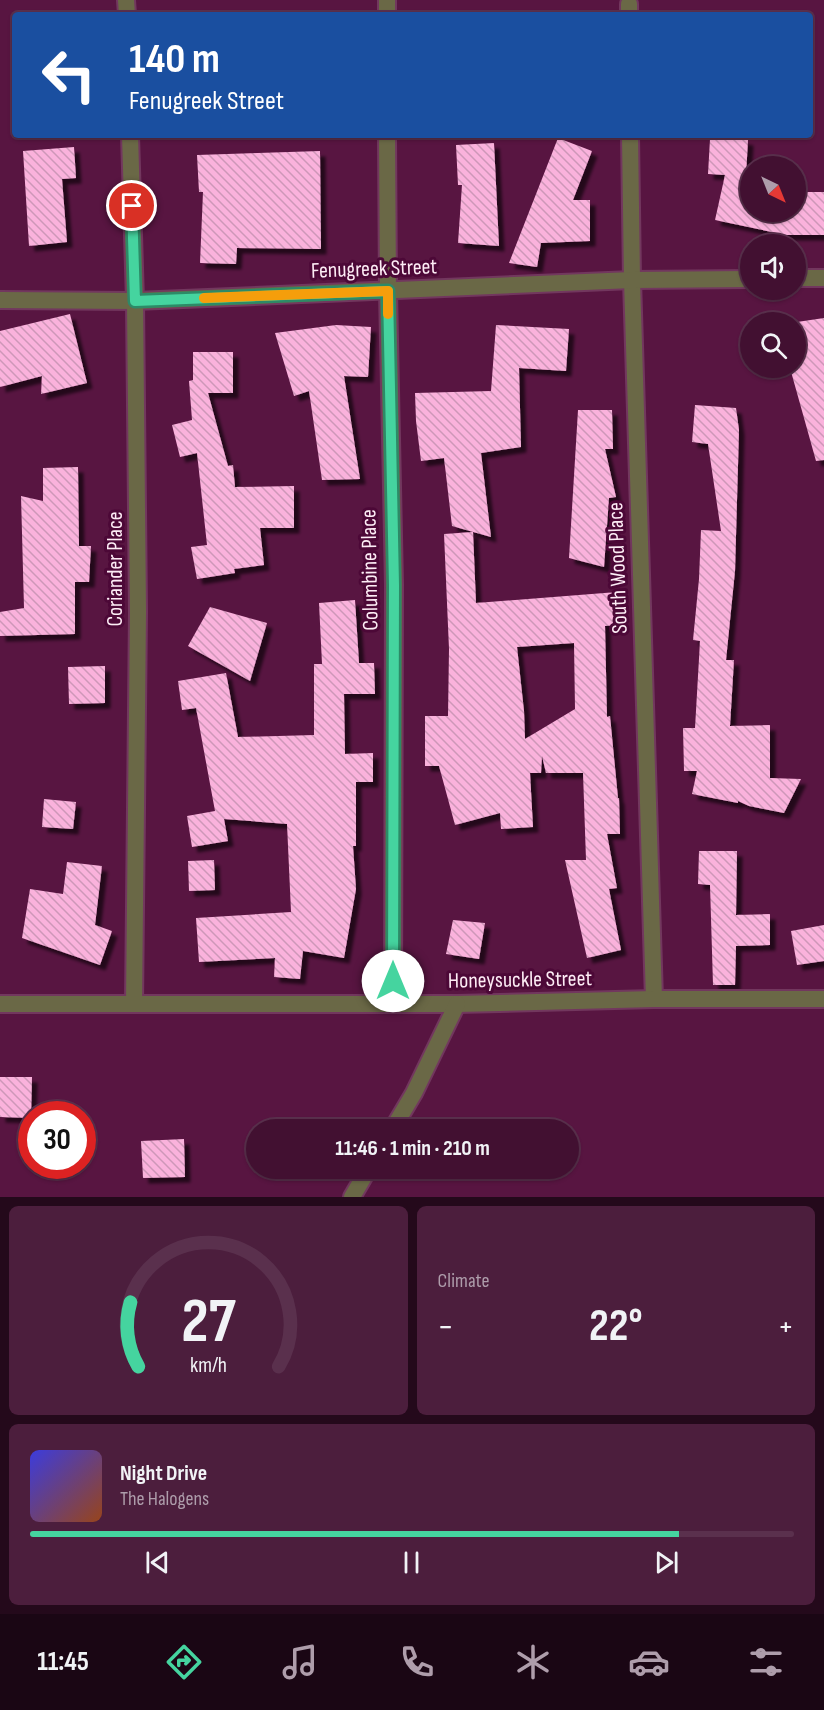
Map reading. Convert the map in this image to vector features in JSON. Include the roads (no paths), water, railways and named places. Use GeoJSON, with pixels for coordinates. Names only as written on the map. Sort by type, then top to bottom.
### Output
{"type":"FeatureCollection","features":[{"type":"Feature","properties":{"kind":"street","name":"Coriander Place"},"geometry":{"type":"LineString","coordinates":[[130,138],[135,301],[138,623],[134,1004]]}},
{"type":"Feature","properties":{"kind":"street","name":"Columbine Place"},"geometry":{"type":"LineString","coordinates":[[387,138],[394,585],[393,1004]]}},
{"type":"Feature","properties":{"kind":"street","name":"South Wood Place"},"geometry":{"type":"LineString","coordinates":[[630,138],[632,280],[654,999]]}},
{"type":"Feature","properties":{"kind":"street"},"geometry":{"type":"LineString","coordinates":[[806,278],[824,278]]}},
{"type":"Feature","properties":{"kind":"street","name":"Fenugreek Street"},"geometry":{"type":"LineString","coordinates":[[0,300],[135,301],[632,280],[740,279]]}},
{"type":"Feature","properties":{"kind":"street","name":"Honeysuckle Street"},"geometry":{"type":"LineString","coordinates":[[0,1004],[458,1004],[654,999],[824,999]]}},
{"type":"Feature","properties":{"kind":"street"},"geometry":{"type":"LineString","coordinates":[[399,1119],[458,1004]]}},
{"type":"Feature","properties":{"kind":"street"},"geometry":{"type":"LineString","coordinates":[[352,1197],[363,1179]]}}]}
